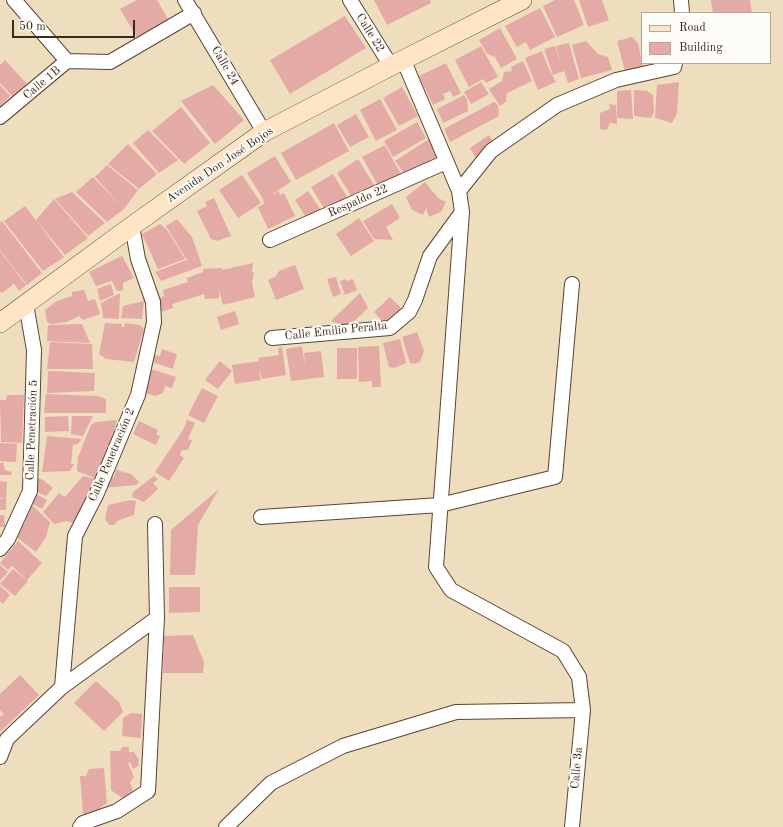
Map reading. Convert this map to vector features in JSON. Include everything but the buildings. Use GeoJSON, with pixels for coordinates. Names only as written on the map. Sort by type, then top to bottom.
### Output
{"type":"FeatureCollection","features":[{"type":"Feature","properties":{"kind":"street"},"geometry":{"type":"LineString","coordinates":[[14,0],[67,62]]}},
{"type":"Feature","properties":{"kind":"street","name":"Calle 24"},"geometry":{"type":"LineString","coordinates":[[186,0],[264,132]]}},
{"type":"Feature","properties":{"kind":"street","name":"Calle 22"},"geometry":{"type":"LineString","coordinates":[[350,0],[397,62],[459,191]]}},
{"type":"Feature","properties":{"kind":"street"},"geometry":{"type":"LineString","coordinates":[[681,0],[682,12]]}},
{"type":"Feature","properties":{"kind":"street","name":"Avenida Don José Bojos"},"geometry":{"type":"LineString","coordinates":[[0,323],[132,226],[264,132],[517,1]]}},
{"type":"Feature","properties":{"kind":"street","name":"Calle 1B"},"geometry":{"type":"LineString","coordinates":[[0,117],[67,62],[110,62],[194,13]]}},
{"type":"Feature","properties":{"kind":"street"},"geometry":{"type":"LineString","coordinates":[[462,212],[459,191],[491,151],[556,105],[616,80],[674,67],[675,64]]}},
{"type":"Feature","properties":{"kind":"street","name":"Respaldo 22"},"geometry":{"type":"LineString","coordinates":[[270,240],[446,162]]}},
{"type":"Feature","properties":{"kind":"street","name":"Calle Emilio Peralta"},"geometry":{"type":"LineString","coordinates":[[272,338],[390,328],[409,312],[415,300],[430,256],[462,212]]}},
{"type":"Feature","properties":{"kind":"street","name":"Calle 3a"},"geometry":{"type":"LineString","coordinates":[[462,212],[436,567],[451,590],[563,651],[579,677],[583,710],[572,827]]}},
{"type":"Feature","properties":{"kind":"street","name":"Calle Penetración 2"},"geometry":{"type":"LineString","coordinates":[[62,687],[76,536],[97,493],[138,395],[154,322],[153,302],[138,259],[132,226]]}},
{"type":"Feature","properties":{"kind":"street"},"geometry":{"type":"LineString","coordinates":[[261,517],[440,505],[555,477],[572,284]]}},
{"type":"Feature","properties":{"kind":"street","name":"Calle Penetración 5"},"geometry":{"type":"LineString","coordinates":[[0,549],[8,538],[30,491],[34,350],[26,304]]}},
{"type":"Feature","properties":{"kind":"street"},"geometry":{"type":"LineString","coordinates":[[80,827],[83,823],[117,811],[148,792],[157,618],[155,524]]}},
{"type":"Feature","properties":{"kind":"street"},"geometry":{"type":"LineString","coordinates":[[0,757],[7,739],[62,687],[157,618]]}},
{"type":"Feature","properties":{"kind":"street"},"geometry":{"type":"LineString","coordinates":[[226,827],[271,783],[343,746],[456,712],[583,710]]}}]}
